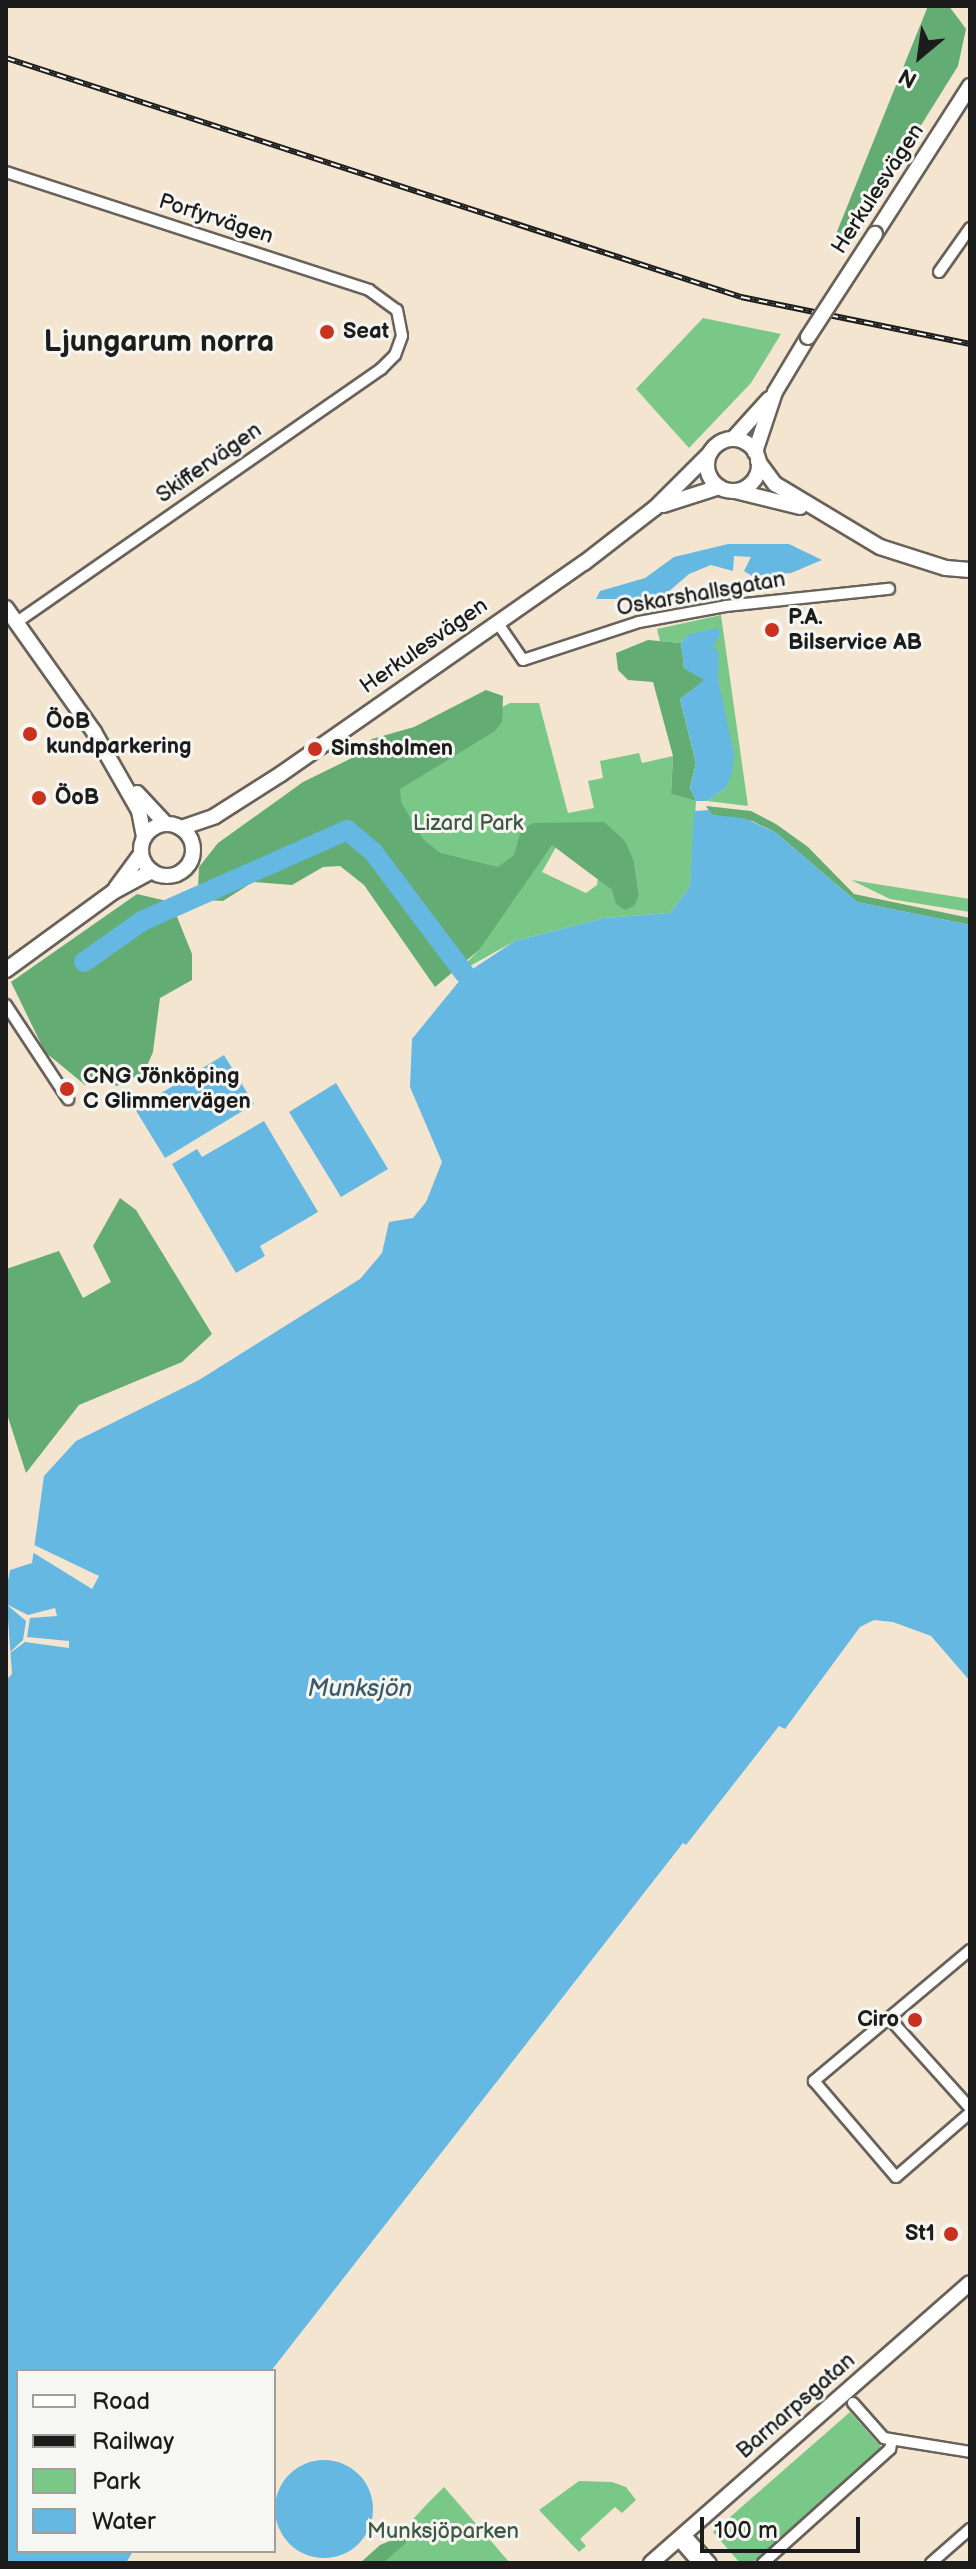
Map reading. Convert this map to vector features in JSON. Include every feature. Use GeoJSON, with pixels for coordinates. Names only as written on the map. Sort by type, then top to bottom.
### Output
{"type":"FeatureCollection","features":[{"type":"Feature","properties":{"kind":"main road","name":"Herkulesvägen"},"geometry":{"type":"LineString","coordinates":[[733,439],[775,392],[969,86]]}},
{"type":"Feature","properties":{"kind":"main road","name":"Herkulesvägen"},"geometry":{"type":"LineString","coordinates":[[757,456],[775,392]]}},
{"type":"Feature","properties":{"kind":"main road"},"geometry":{"type":"LineString","coordinates":[[851,531],[775,484],[757,456],[733,439],[710,453],[709,475],[719,487],[790,503],[910,559],[970,570]]}},
{"type":"Feature","properties":{"kind":"main road","name":"Herkulesvägen"},"geometry":{"type":"LineString","coordinates":[[193,848],[215,816],[497,622],[655,508],[710,453]]}},
{"type":"Feature","properties":{"kind":"main road"},"geometry":{"type":"LineString","coordinates":[[735,491],[756,477],[757,456]]}},
{"type":"Feature","properties":{"kind":"main road","name":"Herkulesvägen"},"geometry":{"type":"LineString","coordinates":[[655,508],[684,494],[719,487]]}},
{"type":"Feature","properties":{"kind":"main road"},"geometry":{"type":"LineString","coordinates":[[6,608],[106,752],[139,811],[144,836],[141,854],[113,892]]}},
{"type":"Feature","properties":{"kind":"main road"},"geometry":{"type":"LineString","coordinates":[[6,970],[113,892],[152,871],[179,873],[193,848],[106,752]]}},
{"type":"Feature","properties":{"kind":"main road","name":"Herkulesvägen"},"geometry":{"type":"LineString","coordinates":[[173,826],[215,816]]}},
{"type":"Feature","properties":{"kind":"main road"},"geometry":{"type":"LineString","coordinates":[[144,836],[173,826]]}},
{"type":"Feature","properties":{"kind":"main road"},"geometry":{"type":"LineString","coordinates":[[141,854],[152,871]]}},
{"type":"Feature","properties":{"kind":"main road","name":"Barnarpsgatan"},"geometry":{"type":"LineString","coordinates":[[651,2563],[970,2283]]}},
{"type":"Feature","properties":{"kind":"street","name":"Porfyrvägen"},"geometry":{"type":"LineString","coordinates":[[6,172],[369,290],[387,299],[401,321]]}},
{"type":"Feature","properties":{"kind":"street"},"geometry":{"type":"LineString","coordinates":[[939,272],[970,228]]}},
{"type":"Feature","properties":{"kind":"street","name":"Skiffervägen"},"geometry":{"type":"LineString","coordinates":[[16,623],[381,369],[395,355],[401,321]]}},
{"type":"Feature","properties":{"kind":"street","name":"Oskarshallsgatan"},"geometry":{"type":"LineString","coordinates":[[497,622],[523,660],[639,622],[726,606],[889,589]]}},
{"type":"Feature","properties":{"kind":"street"},"geometry":{"type":"LineString","coordinates":[[6,1005],[68,1099]]}},
{"type":"Feature","properties":{"kind":"street"},"geometry":{"type":"LineString","coordinates":[[889,2018],[970,2110],[896,2177],[814,2081],[889,2018],[970,1950]]}},
{"type":"Feature","properties":{"kind":"street"},"geometry":{"type":"LineString","coordinates":[[853,2403],[884,2438],[970,2452]]}},
{"type":"Feature","properties":{"kind":"street"},"geometry":{"type":"LineString","coordinates":[[763,2563],[890,2449],[892,2440]]}},
{"type":"Feature","properties":{"kind":"street"},"geometry":{"type":"LineString","coordinates":[[931,2563],[970,2529]]}},
{"type":"Feature","properties":{"kind":"street"},"geometry":{"type":"LineString","coordinates":[[681,2536],[698,2563]]}},
{"type":"Feature","properties":{"kind":"street"},"geometry":{"type":"LineString","coordinates":[[681,2536],[711,2563]]}},
{"type":"Feature","properties":{"kind":"green space"},"geometry":{"type":"Polygon","coordinates":[[[928,6],[949,6],[966,29],[958,66],[852,236],[844,239],[836,234],[928,6]]]}},
{"type":"Feature","properties":{"kind":"green space"},"geometry":{"type":"Polygon","coordinates":[[[703,318],[781,334],[751,383],[689,448],[636,389],[703,318]]]}},
{"type":"Feature","properties":{"kind":"green space"},"geometry":{"type":"Polygon","coordinates":[[[721,615],[748,806],[707,801],[726,788],[713,646],[717,638],[688,635],[681,643],[660,641],[657,629],[721,615]]]}},
{"type":"Feature","properties":{"kind":"green space"},"geometry":{"type":"Polygon","coordinates":[[[648,640],[681,643],[684,668],[705,680],[680,699],[696,763],[690,788],[696,801],[671,794],[673,756],[653,682],[628,680],[618,670],[616,653],[648,640]]]}},
{"type":"Feature","properties":{"kind":"green space"},"geometry":{"type":"Polygon","coordinates":[[[486,690],[503,696],[502,722],[495,731],[400,789],[401,802],[423,839],[440,853],[498,867],[514,855],[521,830],[533,823],[604,822],[625,841],[634,862],[639,895],[634,906],[625,910],[616,904],[612,890],[552,845],[479,950],[435,987],[364,885],[340,866],[323,867],[292,885],[253,882],[223,901],[206,900],[198,890],[199,867],[218,843],[303,782],[356,756],[372,739],[414,727],[486,690]]]}},
{"type":"Feature","properties":{"kind":"green space","name":"Lizard Park"},"geometry":{"type":"Polygon","coordinates":[[[510,703],[539,703],[568,813],[594,808],[588,781],[603,778],[600,761],[639,753],[642,763],[673,756],[671,794],[696,801],[690,886],[670,913],[604,918],[515,941],[470,966],[467,962],[479,950],[341,792],[510,703]],[[575,840],[556,847],[542,872],[586,893],[597,885],[599,870],[639,895],[634,862],[575,840]]]}},
{"type":"Feature","properties":{"kind":"green space"},"geometry":{"type":"Polygon","coordinates":[[[706,806],[751,811],[776,824],[808,847],[854,894],[970,918],[970,925],[857,902],[775,832],[752,821],[712,815],[706,806]]]}},
{"type":"Feature","properties":{"kind":"green space"},"geometry":{"type":"Polygon","coordinates":[[[851,880],[970,899],[970,912],[890,899],[851,880]]]}},
{"type":"Feature","properties":{"kind":"green space"},"geometry":{"type":"Polygon","coordinates":[[[137,894],[171,902],[192,954],[192,980],[160,998],[153,1052],[144,1073],[117,1086],[104,1081],[85,1085],[45,1052],[11,982],[137,894]]]}},
{"type":"Feature","properties":{"kind":"green space"},"geometry":{"type":"Polygon","coordinates":[[[120,1198],[136,1210],[212,1334],[182,1362],[79,1405],[26,1473],[6,1411],[6,1269],[59,1251],[83,1298],[111,1282],[93,1246],[120,1198]]]}},
{"type":"Feature","properties":{"kind":"green space"},"geometry":{"type":"Polygon","coordinates":[[[850,2412],[883,2449],[753,2563],[740,2563],[713,2532],[850,2412]]]}},
{"type":"Feature","properties":{"kind":"green space"},"geometry":{"type":"Polygon","coordinates":[[[579,2481],[612,2482],[626,2487],[636,2500],[622,2513],[615,2507],[580,2539],[586,2546],[579,2552],[539,2510],[579,2481]]]}},
{"type":"Feature","properties":{"kind":"green space","name":"Munksjöparken"},"geometry":{"type":"Polygon","coordinates":[[[444,2487],[510,2563],[373,2563],[426,2505],[444,2487]]]}},
{"type":"Feature","properties":{"kind":"green space"},"geometry":{"type":"Polygon","coordinates":[[[404,2535],[406,2543],[383,2563],[360,2563],[380,2545],[404,2535]]]}},
{"type":"Feature","properties":{"kind":"water"},"geometry":{"type":"Polygon","coordinates":[[[728,544],[789,544],[822,560],[791,573],[752,576],[744,571],[751,557],[734,556],[733,571],[711,565],[689,574],[660,599],[596,599],[600,591],[645,578],[674,557],[728,544]]]}},
{"type":"Feature","properties":{"kind":"water"},"geometry":{"type":"Polygon","coordinates":[[[716,628],[721,633],[713,646],[719,653],[718,680],[734,753],[732,773],[726,788],[707,801],[696,801],[690,789],[696,763],[680,699],[704,680],[684,668],[681,643],[688,635],[716,628]]]}},
{"type":"Feature","properties":{"kind":"water","name":"Munksjön"},"geometry":{"type":"Polygon","coordinates":[[[710,810],[712,815],[744,818],[775,832],[857,902],[970,925],[970,1681],[931,1636],[893,1622],[874,1620],[860,1627],[785,1729],[779,1726],[686,1845],[683,1843],[273,2369],[16,2369],[16,2553],[132,2553],[126,2563],[6,2563],[6,1680],[12,1674],[6,1591],[10,1570],[32,1563],[44,1476],[76,1441],[199,1380],[360,1279],[382,1253],[389,1222],[413,1218],[426,1202],[442,1162],[410,1087],[412,1039],[465,974],[515,941],[604,918],[670,913],[690,886],[694,811],[710,810]]]}},
{"type":"Feature","properties":{"kind":"water"},"geometry":{"type":"Polygon","coordinates":[[[224,1055],[254,1104],[165,1158],[135,1109],[224,1055]]]}},
{"type":"Feature","properties":{"kind":"water"},"geometry":{"type":"Polygon","coordinates":[[[336,1083],[388,1169],[341,1197],[289,1112],[336,1083]]]}},
{"type":"Feature","properties":{"kind":"water"},"geometry":{"type":"Polygon","coordinates":[[[264,1121],[318,1212],[260,1246],[265,1256],[236,1273],[172,1164],[197,1149],[202,1157],[264,1121]]]}},
{"type":"Feature","properties":{"kind":"water"},"geometry":{"type":"Polygon","coordinates":[[[314,2460],[334,2460],[351,2468],[365,2482],[373,2499],[373,2519],[365,2536],[351,2550],[334,2558],[305,2555],[289,2544],[276,2522],[278,2490],[289,2474],[314,2460]]]}},
{"type":"Feature","properties":{"kind":"pier"},"geometry":{"type":"Polygon","coordinates":[[[30,1543],[99,1576],[92,1589],[29,1550],[30,1543]]]}},
{"type":"Feature","properties":{"kind":"pier"},"geometry":{"type":"Polygon","coordinates":[[[6,1604],[28,1615],[55,1608],[57,1616],[30,1618],[27,1637],[69,1641],[69,1648],[25,1642],[6,1656],[23,1640],[26,1621],[6,1604]]]}},
{"type":"Feature","properties":{"kind":"waterway"},"geometry":{"type":"LineString","coordinates":[[84,962],[142,921],[347,830],[374,853],[465,974]]}},
{"type":"Feature","properties":{"kind":"railway"},"geometry":{"type":"LineString","coordinates":[[6,58],[741,297],[970,344]]}},
{"type":"Feature","properties":{"kind":"place","name":"Seat"},"geometry":{"type":"Point","coordinates":[327,332]}},
{"type":"Feature","properties":{"kind":"place","name":"P.A. Bilservice AB"},"geometry":{"type":"Point","coordinates":[772,630]}},
{"type":"Feature","properties":{"kind":"place","name":"ÖoB kundparkering"},"geometry":{"type":"Point","coordinates":[30,734]}},
{"type":"Feature","properties":{"kind":"place","name":"Simsholmen"},"geometry":{"type":"Point","coordinates":[315,749]}},
{"type":"Feature","properties":{"kind":"place","name":"ÖoB"},"geometry":{"type":"Point","coordinates":[39,798]}},
{"type":"Feature","properties":{"kind":"place","name":"CNG Jönköping C Glimmervägen"},"geometry":{"type":"Point","coordinates":[67,1089]}},
{"type":"Feature","properties":{"kind":"place","name":"Ciro"},"geometry":{"type":"Point","coordinates":[915,2020]}},
{"type":"Feature","properties":{"kind":"place","name":"St1"},"geometry":{"type":"Point","coordinates":[951,2234]}},
{"type":"Feature","properties":{"kind":"district","name":"Ljungarum norra"},"geometry":{"type":"Point","coordinates":[159,342]}}]}
